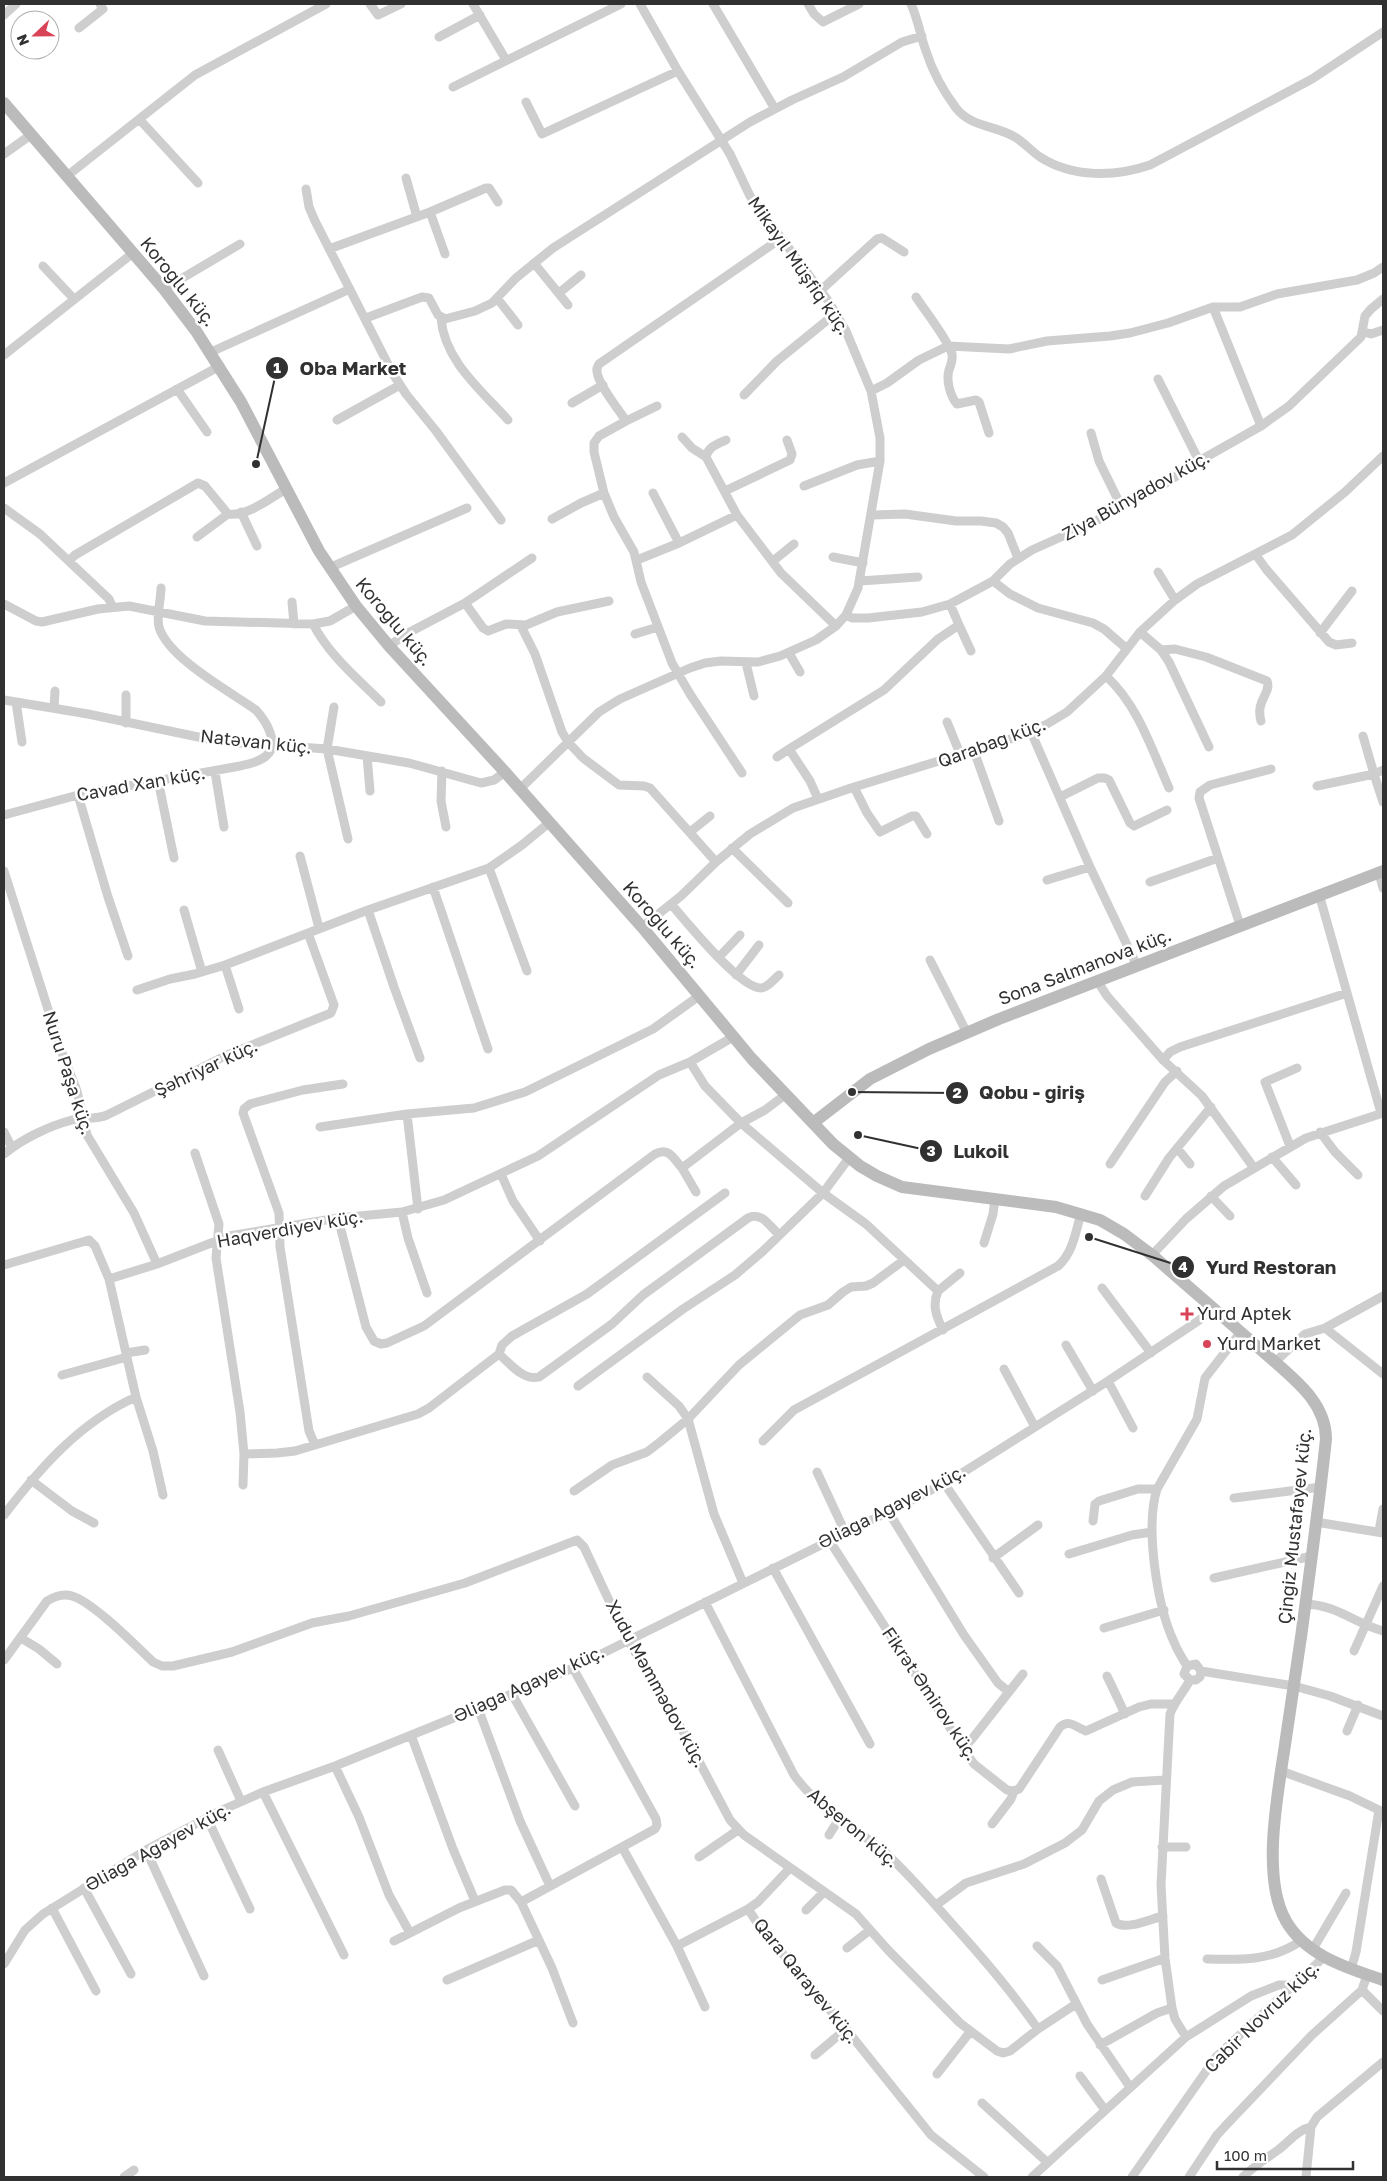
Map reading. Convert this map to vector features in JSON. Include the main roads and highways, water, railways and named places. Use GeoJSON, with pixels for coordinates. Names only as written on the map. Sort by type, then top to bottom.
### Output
{"type":"FeatureCollection","features":[{"type":"Feature","properties":{"kind":"place","name":"Oba Market"},"geometry":{"type":"Point","coordinates":[256,464]}},
{"type":"Feature","properties":{"kind":"place","name":"Qobu - giriş"},"geometry":{"type":"Point","coordinates":[852,1092]}},
{"type":"Feature","properties":{"kind":"place","name":"Lukoil"},"geometry":{"type":"Point","coordinates":[858,1135]}},
{"type":"Feature","properties":{"kind":"place","name":"Yurd Restoran"},"geometry":{"type":"Point","coordinates":[1089,1237]}},
{"type":"Feature","properties":{"kind":"place","name":"Yurd Aptek"},"geometry":{"type":"Point","coordinates":[1187,1314]}},
{"type":"Feature","properties":{"kind":"place","name":"Yurd Market"},"geometry":{"type":"Point","coordinates":[1207,1344]}}]}
